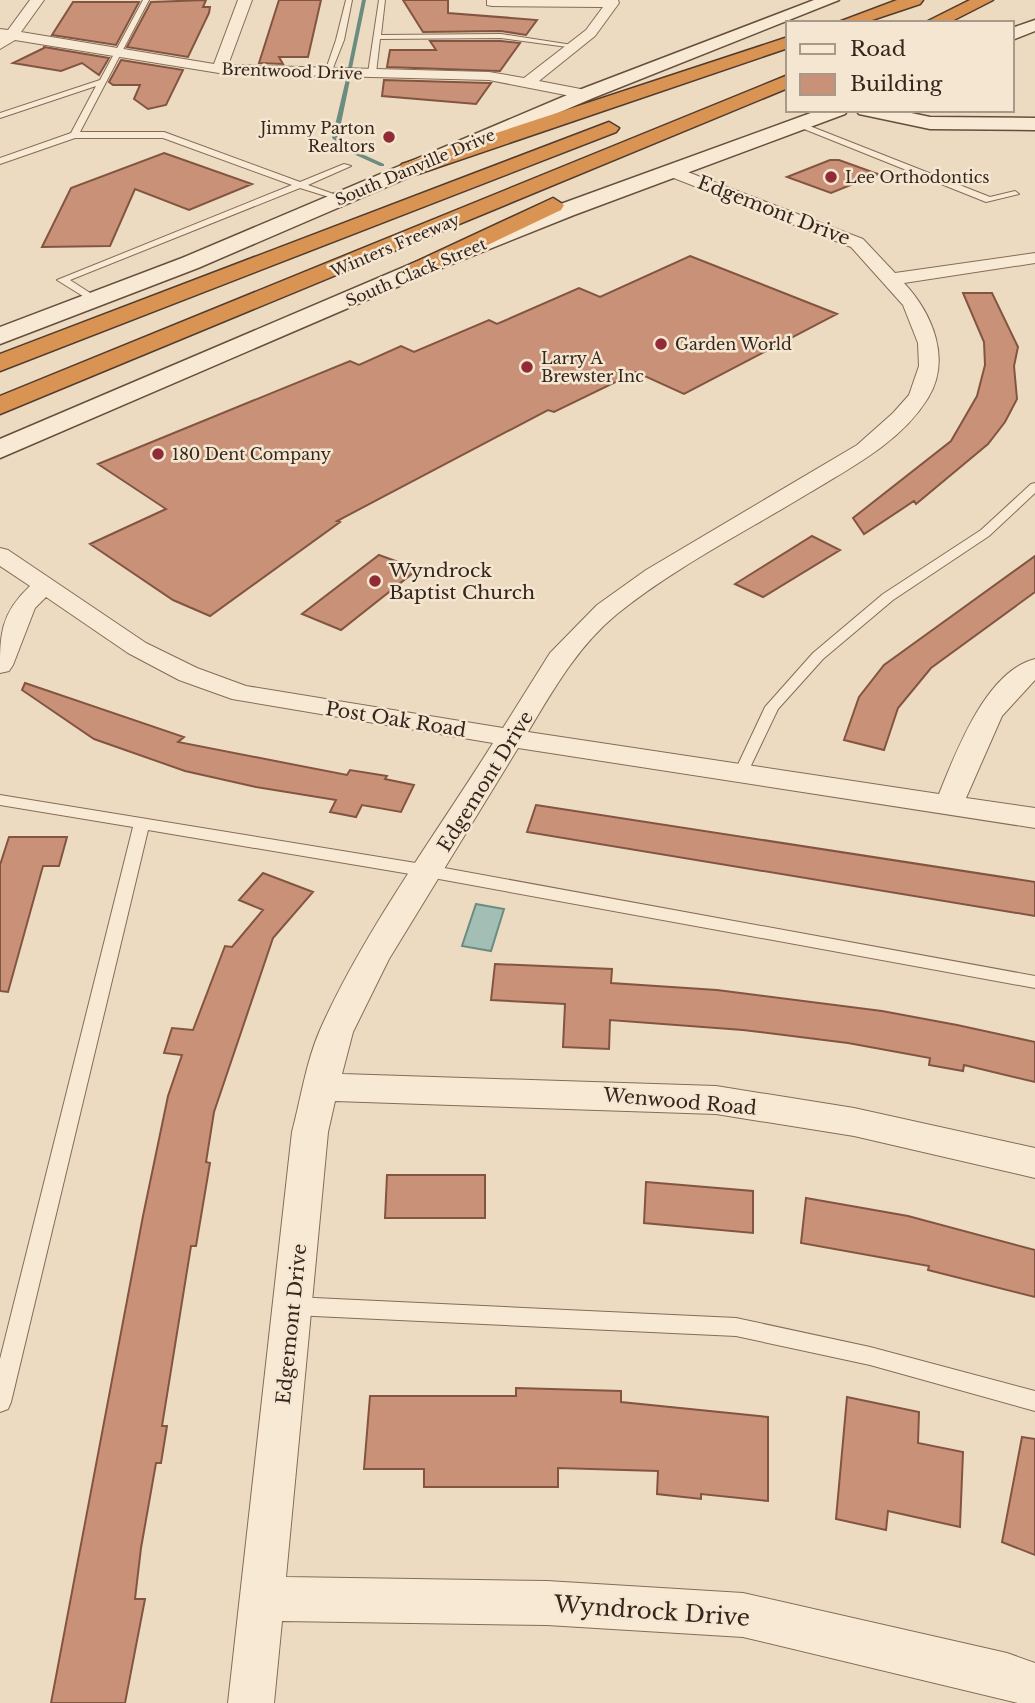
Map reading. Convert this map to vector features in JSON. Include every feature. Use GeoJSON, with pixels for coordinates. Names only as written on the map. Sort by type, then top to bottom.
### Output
{"type":"FeatureCollection","features":[{"type":"Feature","properties":{"kind":"highway"},"geometry":{"type":"LineString","coordinates":[[851,21],[914,0]]}},
{"type":"Feature","properties":{"kind":"highway"},"geometry":{"type":"LineString","coordinates":[[889,21],[936,0]]}},
{"type":"Feature","properties":{"kind":"highway"},"geometry":{"type":"LineString","coordinates":[[937,21],[984,0]]}},
{"type":"Feature","properties":{"kind":"highway"},"geometry":{"type":"LineString","coordinates":[[410,169],[786,42]]}},
{"type":"Feature","properties":{"kind":"highway"},"geometry":{"type":"LineString","coordinates":[[677,103],[786,62]]}},
{"type":"Feature","properties":{"kind":"highway","name":"Winters Freeway"},"geometry":{"type":"LineString","coordinates":[[0,406],[786,82]]}},
{"type":"Feature","properties":{"kind":"highway"},"geometry":{"type":"LineString","coordinates":[[419,269],[612,177],[786,88]]}},
{"type":"Feature","properties":{"kind":"highway","name":"Winters Freeway"},"geometry":{"type":"LineString","coordinates":[[0,363],[628,121]]}},
{"type":"Feature","properties":{"kind":"main road","name":"South Danville Drive"},"geometry":{"type":"LineString","coordinates":[[0,336],[339,200],[586,94],[830,0]]}},
{"type":"Feature","properties":{"kind":"main road"},"geometry":{"type":"LineString","coordinates":[[1014,34],[1035,25]]}},
{"type":"Feature","properties":{"kind":"main road","name":"South Clack Street"},"geometry":{"type":"LineString","coordinates":[[0,449],[419,269],[566,210],[833,112]]}},
{"type":"Feature","properties":{"kind":"main road"},"geometry":{"type":"LineString","coordinates":[[876,112],[930,123],[1035,124]]}},
{"type":"Feature","properties":{"kind":"street"},"geometry":{"type":"LineString","coordinates":[[0,45],[6,34],[37,0]]}},
{"type":"Feature","properties":{"kind":"street"},"geometry":{"type":"LineString","coordinates":[[219,69],[245,0]]}},
{"type":"Feature","properties":{"kind":"street"},"geometry":{"type":"LineString","coordinates":[[492,2],[612,2]]}},
{"type":"Feature","properties":{"kind":"street"},"geometry":{"type":"LineString","coordinates":[[529,81],[596,28],[612,2]]}},
{"type":"Feature","properties":{"kind":"street","name":"Brentwood Drive"},"geometry":{"type":"LineString","coordinates":[[6,34],[219,69],[489,76],[529,81],[586,94]]}},
{"type":"Feature","properties":{"kind":"street","name":"Edgemont Drive"},"geometry":{"type":"LineString","coordinates":[[251,1703],[310,1132],[336,1032],[375,956],[559,659],[606,610],[655,575],[865,450],[901,418],[919,396],[929,366],[928,343],[912,303],[893,279],[857,243],[672,172]]}},
{"type":"Feature","properties":{"kind":"street"},"geometry":{"type":"LineString","coordinates":[[893,279],[1033,261]]}},
{"type":"Feature","properties":{"kind":"street","name":"Post Oak Road"},"geometry":{"type":"LineString","coordinates":[[0,555],[137,648],[188,674],[241,693],[512,738],[1035,817]]}},
{"type":"Feature","properties":{"kind":"street"},"geometry":{"type":"LineString","coordinates":[[0,664],[24,605],[45,585]]}},
{"type":"Feature","properties":{"kind":"street"},"geometry":{"type":"LineString","coordinates":[[948,804],[987,714],[1030,676]]}},
{"type":"Feature","properties":{"kind":"street","name":"Wenwood Road"},"geometry":{"type":"LineString","coordinates":[[320,1087],[716,1100],[854,1122],[1035,1163]]}},
{"type":"Feature","properties":{"kind":"street","name":"Wyndrock Drive"},"geometry":{"type":"LineString","coordinates":[[261,1599],[547,1602],[743,1615],[1007,1676],[1035,1686]]}},
{"type":"Feature","properties":{"kind":"lane"},"geometry":{"type":"LineString","coordinates":[[74,135],[146,0]]}},
{"type":"Feature","properties":{"kind":"lane"},"geometry":{"type":"LineString","coordinates":[[327,73],[340,40],[349,0]]}},
{"type":"Feature","properties":{"kind":"lane"},"geometry":{"type":"LineString","coordinates":[[372,73],[382,0]]}},
{"type":"Feature","properties":{"kind":"lane"},"geometry":{"type":"LineString","coordinates":[[377,37],[501,36],[575,46]]}},
{"type":"Feature","properties":{"kind":"lane"},"geometry":{"type":"LineString","coordinates":[[0,116],[100,82]]}},
{"type":"Feature","properties":{"kind":"lane"},"geometry":{"type":"LineString","coordinates":[[802,125],[989,200],[1016,194]]}},
{"type":"Feature","properties":{"kind":"lane"},"geometry":{"type":"LineString","coordinates":[[0,161],[74,135],[164,135],[339,200]]}},
{"type":"Feature","properties":{"kind":"lane"},"geometry":{"type":"LineString","coordinates":[[94,300],[62,279],[347,166]]}},
{"type":"Feature","properties":{"kind":"lane"},"geometry":{"type":"LineString","coordinates":[[741,773],[772,707],[818,656],[888,597],[985,533],[1035,487]]}},
{"type":"Feature","properties":{"kind":"lane"},"geometry":{"type":"LineString","coordinates":[[0,800],[428,871],[1035,982]]}},
{"type":"Feature","properties":{"kind":"lane"},"geometry":{"type":"LineString","coordinates":[[0,1402],[142,823]]}},
{"type":"Feature","properties":{"kind":"lane"},"geometry":{"type":"LineString","coordinates":[[293,1306],[736,1327],[870,1356],[1035,1401]]}},
{"type":"Feature","properties":{"kind":"shaded area"},"geometry":{"type":"Polygon","coordinates":[[[476,904],[504,909],[491,951],[462,946],[476,904]]]}},
{"type":"Feature","properties":{"kind":"building"},"geometry":{"type":"Polygon","coordinates":[[[206,0],[203,7],[210,7],[209,13],[188,57],[127,47],[151,2],[206,0]]]}},
{"type":"Feature","properties":{"kind":"building"},"geometry":{"type":"Polygon","coordinates":[[[279,0],[321,0],[308,57],[279,57],[283,64],[259,63],[279,0]]]}},
{"type":"Feature","properties":{"kind":"building"},"geometry":{"type":"Polygon","coordinates":[[[403,0],[448,0],[448,13],[537,20],[526,35],[501,31],[423,32],[403,0]]]}},
{"type":"Feature","properties":{"kind":"building"},"geometry":{"type":"Polygon","coordinates":[[[73,2],[139,2],[116,45],[52,35],[73,2]]]}},
{"type":"Feature","properties":{"kind":"building"},"geometry":{"type":"Polygon","coordinates":[[[430,41],[520,43],[500,71],[387,67],[390,50],[436,50],[430,41]]]}},
{"type":"Feature","properties":{"kind":"building"},"geometry":{"type":"Polygon","coordinates":[[[44,48],[109,58],[99,75],[82,63],[61,71],[13,63],[44,48]]]}},
{"type":"Feature","properties":{"kind":"building"},"geometry":{"type":"Polygon","coordinates":[[[121,60],[183,70],[166,105],[148,109],[134,99],[140,85],[113,85],[109,82],[121,60]]]}},
{"type":"Feature","properties":{"kind":"building"},"geometry":{"type":"Polygon","coordinates":[[[384,80],[491,83],[476,104],[382,96],[384,80]]]}},
{"type":"Feature","properties":{"kind":"building"},"geometry":{"type":"Polygon","coordinates":[[[164,153],[252,184],[189,210],[135,189],[110,246],[42,247],[71,188],[164,153]]]}},
{"type":"Feature","properties":{"kind":"building","name":"Lee Orthodontics"},"geometry":{"type":"Polygon","coordinates":[[[830,160],[839,160],[878,174],[831,193],[787,177],[830,160]]]}},
{"type":"Feature","properties":{"kind":"building"},"geometry":{"type":"Polygon","coordinates":[[[690,256],[837,314],[684,394],[636,372],[554,412],[548,410],[337,521],[340,522],[210,616],[173,600],[90,544],[166,509],[98,464],[350,361],[359,365],[401,346],[414,352],[489,320],[497,324],[579,288],[600,297],[690,256]]]}},
{"type":"Feature","properties":{"kind":"building"},"geometry":{"type":"Polygon","coordinates":[[[963,293],[992,293],[1018,347],[1014,366],[1017,399],[1005,422],[988,444],[916,504],[914,501],[864,534],[853,518],[951,441],[977,396],[985,365],[984,342],[963,293]]]}},
{"type":"Feature","properties":{"kind":"building"},"geometry":{"type":"Polygon","coordinates":[[[812,536],[840,550],[763,597],[735,584],[812,536]]]}},
{"type":"Feature","properties":{"kind":"building","name":"Wyndrock Baptist Church"},"geometry":{"type":"Polygon","coordinates":[[[379,555],[418,569],[341,630],[302,614],[379,555]]]}},
{"type":"Feature","properties":{"kind":"building"},"geometry":{"type":"Polygon","coordinates":[[[1035,556],[1035,592],[931,668],[898,708],[884,750],[844,740],[859,697],[884,665],[1035,556]]]}},
{"type":"Feature","properties":{"kind":"building"},"geometry":{"type":"Polygon","coordinates":[[[25,683],[184,737],[178,742],[347,775],[350,770],[387,776],[385,779],[414,785],[401,812],[362,805],[356,817],[330,812],[336,800],[256,787],[185,771],[94,739],[22,690],[25,683]]]}},
{"type":"Feature","properties":{"kind":"building"},"geometry":{"type":"Polygon","coordinates":[[[536,805],[1035,882],[1035,916],[527,832],[536,805]]]}},
{"type":"Feature","properties":{"kind":"building"},"geometry":{"type":"Polygon","coordinates":[[[9,837],[67,837],[59,866],[43,866],[8,992],[0,991],[0,865],[9,837]]]}},
{"type":"Feature","properties":{"kind":"building"},"geometry":{"type":"Polygon","coordinates":[[[263,873],[313,892],[273,938],[214,1112],[206,1162],[210,1163],[196,1246],[191,1246],[162,1426],[167,1426],[161,1463],[156,1463],[141,1548],[135,1599],[145,1599],[125,1703],[51,1703],[143,1216],[168,1096],[182,1055],[164,1053],[172,1028],[193,1030],[225,946],[232,947],[263,910],[239,900],[263,873]]]}},
{"type":"Feature","properties":{"kind":"building"},"geometry":{"type":"Polygon","coordinates":[[[495,964],[612,969],[611,983],[717,990],[882,1011],[1035,1042],[1035,1082],[964,1065],[963,1071],[929,1065],[930,1058],[848,1043],[743,1030],[610,1020],[609,1049],[563,1047],[565,1004],[491,1000],[495,964]]]}},
{"type":"Feature","properties":{"kind":"building"},"geometry":{"type":"Polygon","coordinates":[[[387,1175],[485,1175],[485,1218],[385,1218],[387,1175]]]}},
{"type":"Feature","properties":{"kind":"building"},"geometry":{"type":"Polygon","coordinates":[[[646,1182],[753,1191],[753,1233],[644,1223],[646,1182]]]}},
{"type":"Feature","properties":{"kind":"building"},"geometry":{"type":"Polygon","coordinates":[[[806,1198],[908,1216],[1035,1250],[1035,1297],[928,1270],[929,1266],[801,1243],[806,1198]]]}},
{"type":"Feature","properties":{"kind":"building"},"geometry":{"type":"Polygon","coordinates":[[[516,1388],[621,1391],[621,1402],[768,1417],[768,1501],[701,1494],[701,1499],[657,1494],[658,1471],[558,1468],[558,1487],[424,1487],[424,1469],[364,1469],[370,1396],[516,1396],[516,1388]]]}},
{"type":"Feature","properties":{"kind":"building"},"geometry":{"type":"Polygon","coordinates":[[[847,1397],[919,1412],[918,1443],[963,1452],[960,1527],[888,1511],[886,1530],[836,1519],[847,1397]]]}},
{"type":"Feature","properties":{"kind":"building"},"geometry":{"type":"Polygon","coordinates":[[[1022,1437],[1035,1439],[1035,1555],[1002,1542],[1022,1437]]]}},
{"type":"Feature","properties":{"kind":"waterway"},"geometry":{"type":"LineString","coordinates":[[350,68],[364,0]]}},
{"type":"Feature","properties":{"kind":"waterway"},"geometry":{"type":"LineString","coordinates":[[348,80],[335,138],[351,151],[382,165]]}},
{"type":"Feature","properties":{"kind":"place","name":"Jimmy Parton Realtors"},"geometry":{"type":"Point","coordinates":[389,137]}},
{"type":"Feature","properties":{"kind":"place","name":"Lee Orthodontics"},"geometry":{"type":"Point","coordinates":[831,177]}},
{"type":"Feature","properties":{"kind":"place","name":"Garden World"},"geometry":{"type":"Point","coordinates":[661,344]}},
{"type":"Feature","properties":{"kind":"place","name":"Larry A Brewster Inc"},"geometry":{"type":"Point","coordinates":[527,367]}},
{"type":"Feature","properties":{"kind":"place","name":"180 Dent Company"},"geometry":{"type":"Point","coordinates":[158,454]}},
{"type":"Feature","properties":{"kind":"place","name":"Wyndrock Baptist Church"},"geometry":{"type":"Point","coordinates":[375,581]}}]}
